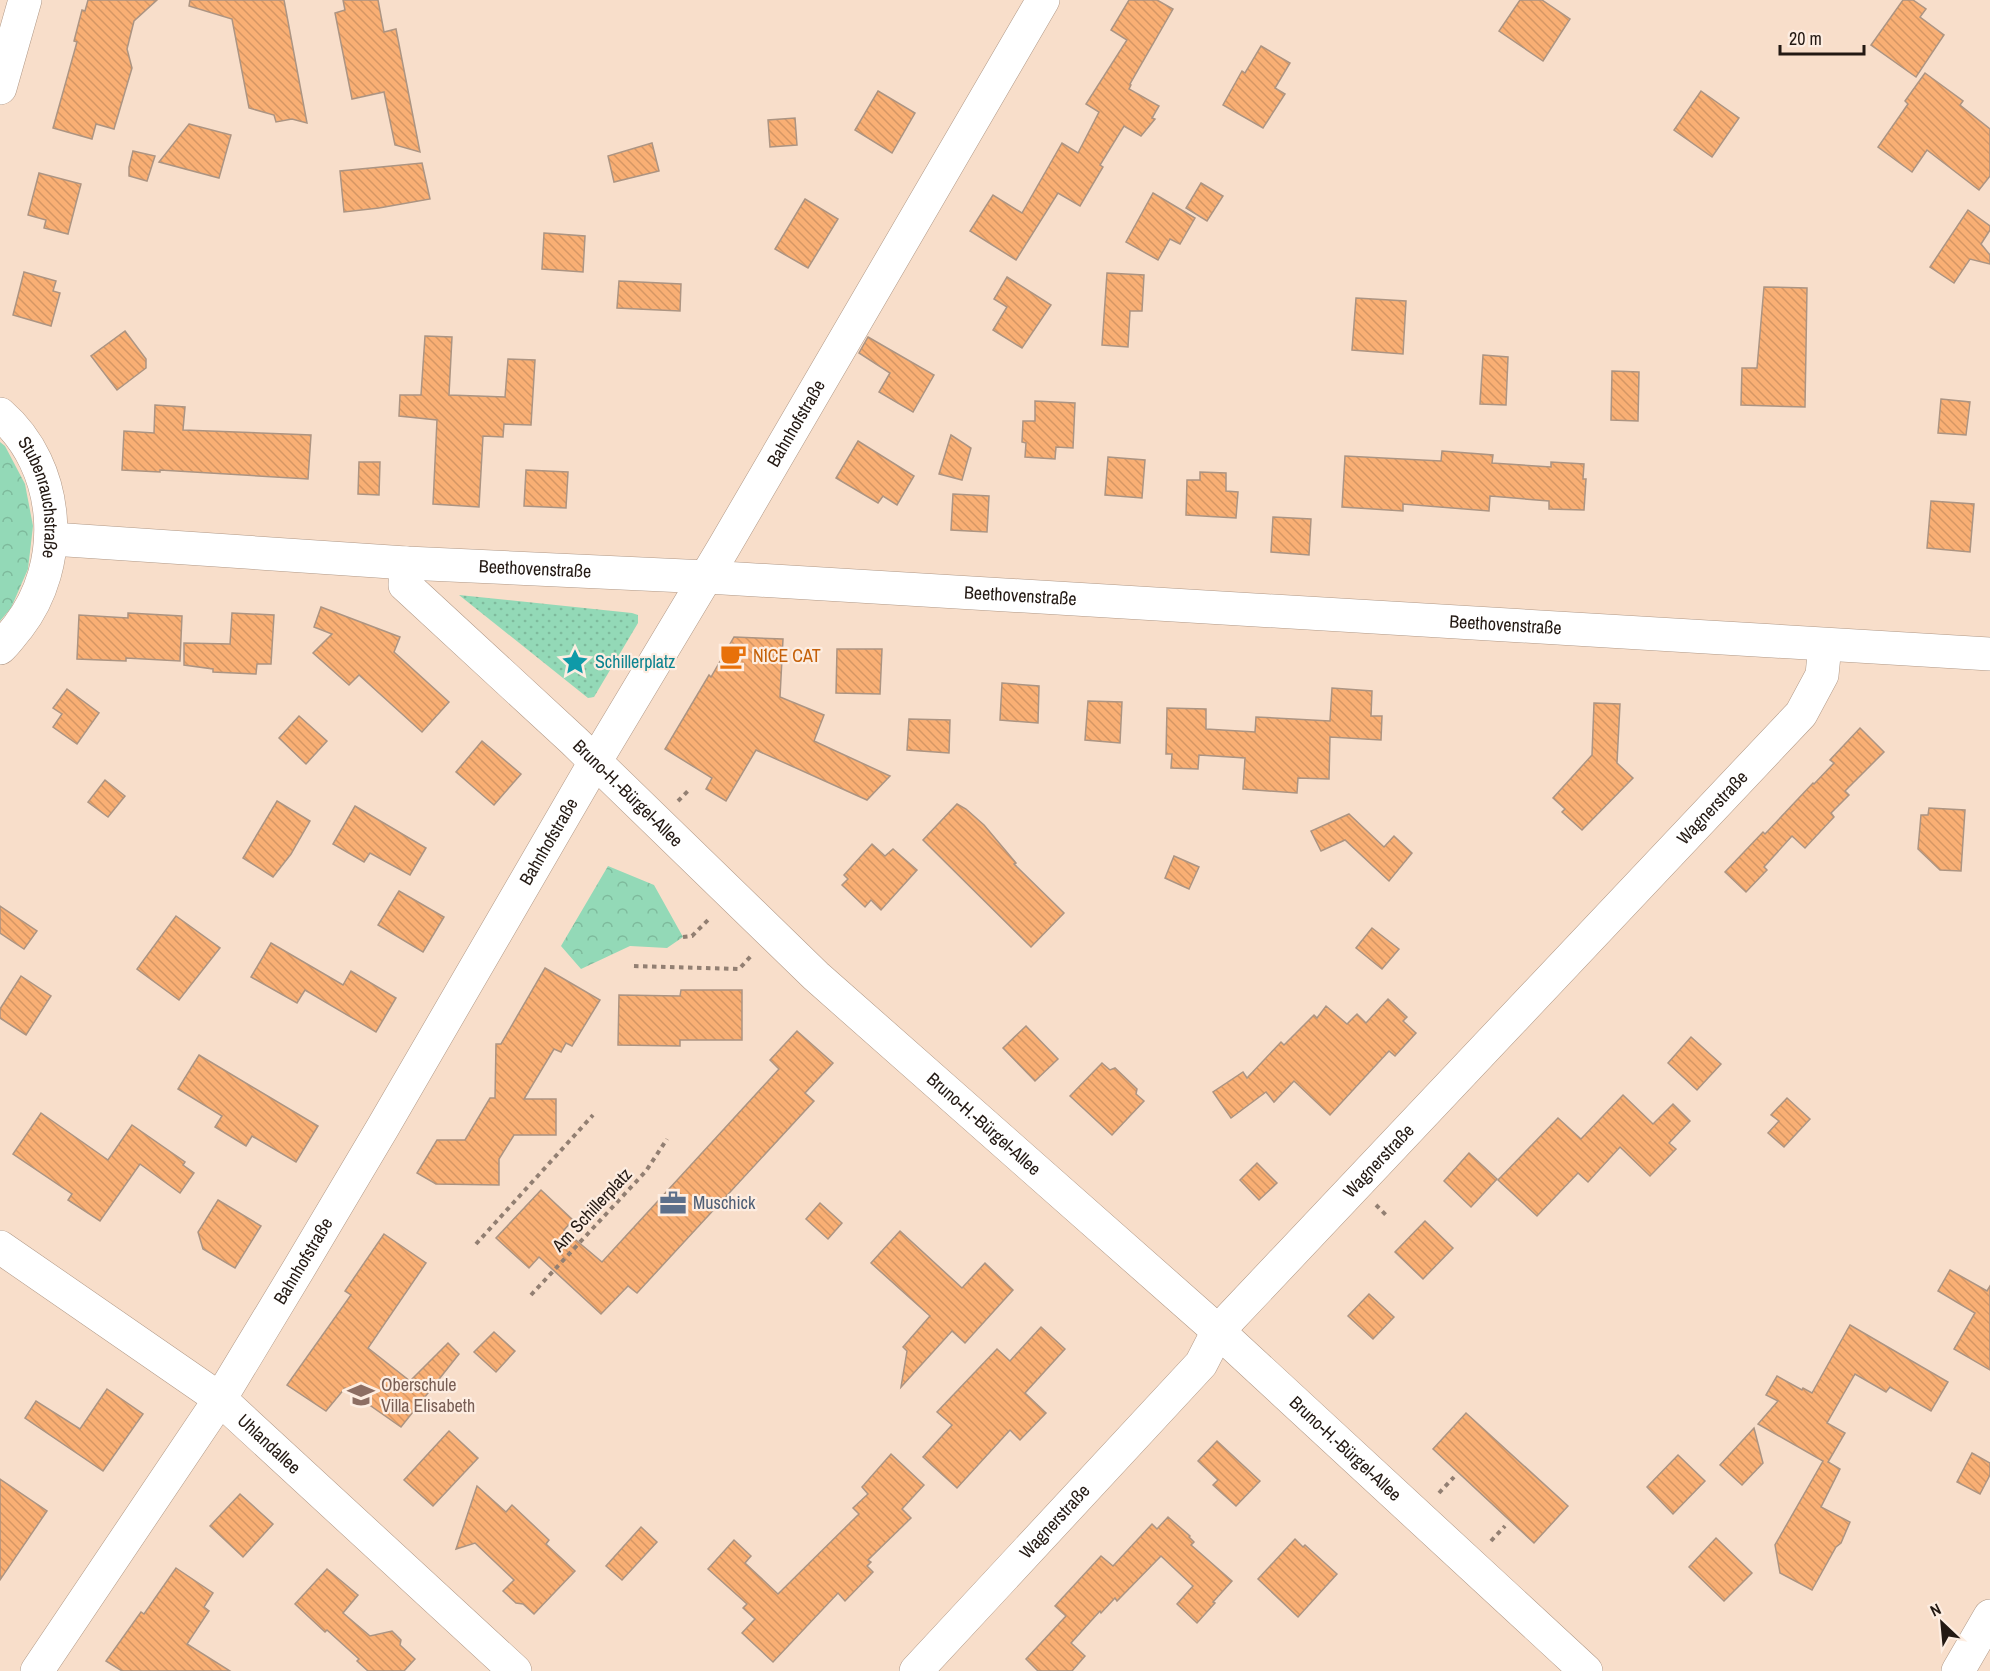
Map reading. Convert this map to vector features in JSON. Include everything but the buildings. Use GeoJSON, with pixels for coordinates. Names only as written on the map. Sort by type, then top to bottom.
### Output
{"type":"FeatureCollection","features":[{"type":"Feature","properties":{"kind":"street"},"geometry":{"type":"LineString","coordinates":[[0,88],[25,0]]}},
{"type":"Feature","properties":{"kind":"street","name":"Bahnhofstraße"},"geometry":{"type":"LineString","coordinates":[[37,1671],[220,1399],[378,1136],[595,762],[707,577],[1043,0]]}},
{"type":"Feature","properties":{"kind":"street","name":"Stubenrauchstraße"},"geometry":{"type":"LineString","coordinates":[[0,414],[24,441],[40,471],[50,504],[52,539],[45,577],[29,613],[0,648]]}},
{"type":"Feature","properties":{"kind":"street","name":"Beethovenstraße"},"geometry":{"type":"LineString","coordinates":[[52,539],[406,563],[707,577],[1990,654]]}},
{"type":"Feature","properties":{"kind":"street","name":"Bruno-H.-Bürgel-Allee"},"geometry":{"type":"LineString","coordinates":[[406,563],[405,585],[574,741],[773,934],[852,1007],[1218,1331],[1586,1671]]}},
{"type":"Feature","properties":{"kind":"street","name":"Wagnerstraße"},"geometry":{"type":"LineString","coordinates":[[916,1671],[1201,1364],[1218,1331],[1801,714],[1822,675],[1825,645]]}},
{"type":"Feature","properties":{"kind":"street","name":"Uhlandallee"},"geometry":{"type":"LineString","coordinates":[[0,1247],[220,1399],[514,1671]]}},
{"type":"Feature","properties":{"kind":"street"},"geometry":{"type":"LineString","coordinates":[[1958,1671],[1990,1616]]}},
{"type":"Feature","properties":{"kind":"path"},"geometry":{"type":"LineString","coordinates":[[634,966],[739,969],[773,934]]}},
{"type":"Feature","properties":{"kind":"path"},"geometry":{"type":"LineString","coordinates":[[476,1244],[593,1115]]}},
{"type":"Feature","properties":{"kind":"path","name":"Am Schillerplatz"},"geometry":{"type":"LineString","coordinates":[[531,1295],[646,1171],[667,1139]]}},
{"type":"Feature","properties":{"kind":"green space"},"geometry":{"type":"Polygon","coordinates":[[[0,442],[5,446],[25,484],[33,526],[28,569],[11,608],[0,621],[0,442]]]}},
{"type":"Feature","properties":{"kind":"green space"},"geometry":{"type":"Polygon","coordinates":[[[459,595],[632,613],[638,615],[638,623],[594,697],[588,698],[459,595]]]}},
{"type":"Feature","properties":{"kind":"green space"},"geometry":{"type":"Polygon","coordinates":[[[608,866],[654,885],[683,937],[667,948],[630,946],[581,969],[561,946],[608,866]]]}},
{"type":"Feature","properties":{"kind":"place","name":"N´ICE CAT"},"geometry":{"type":"Point","coordinates":[733,656]}},
{"type":"Feature","properties":{"kind":"place","name":"Schillerplatz"},"geometry":{"type":"Point","coordinates":[575,662]}},
{"type":"Feature","properties":{"kind":"place","name":"Muschick"},"geometry":{"type":"Point","coordinates":[673,1203]}},
{"type":"Feature","properties":{"kind":"place","name":"Oberschule Villa Elisabeth"},"geometry":{"type":"Point","coordinates":[361,1395]}}]}
